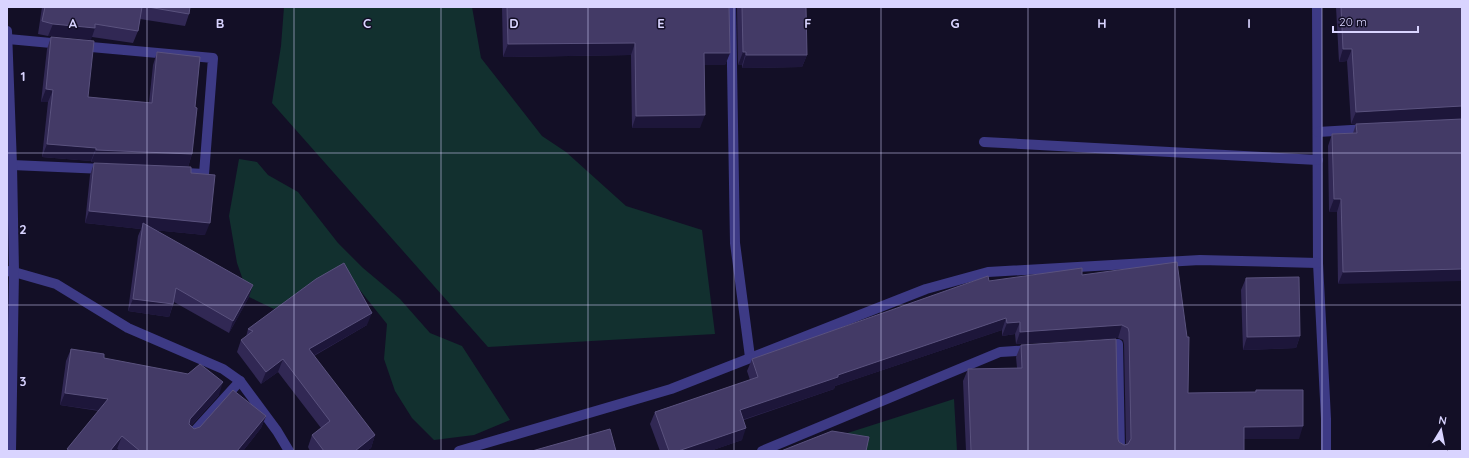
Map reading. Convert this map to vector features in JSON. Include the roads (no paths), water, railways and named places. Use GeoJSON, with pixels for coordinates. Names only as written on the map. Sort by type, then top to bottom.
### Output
{"type":"FeatureCollection","features":[{"type":"Feature","properties":{"kind":"street"},"geometry":{"type":"LineString","coordinates":[[731,7],[735,243],[750,357]]}},
{"type":"Feature","properties":{"kind":"street"},"geometry":{"type":"LineString","coordinates":[[1317,7],[1318,263],[1326,419],[1326,451]]}},
{"type":"Feature","properties":{"kind":"street"},"geometry":{"type":"LineString","coordinates":[[11,451],[12,165],[7,35],[213,58],[204,174],[173,172]]}},
{"type":"Feature","properties":{"kind":"street"},"geometry":{"type":"LineString","coordinates":[[1318,132],[1374,129]]}},
{"type":"Feature","properties":{"kind":"street"},"geometry":{"type":"LineString","coordinates":[[984,142],[1318,160]]}},
{"type":"Feature","properties":{"kind":"street"},"geometry":{"type":"LineString","coordinates":[[12,165],[110,169]]}},
{"type":"Feature","properties":{"kind":"street"},"geometry":{"type":"LineString","coordinates":[[459,451],[671,389],[926,289],[988,272],[1200,260],[1318,263]]}},
{"type":"Feature","properties":{"kind":"street"},"geometry":{"type":"LineString","coordinates":[[11,271],[56,284],[128,328],[223,369],[240,381],[277,431],[289,451]]}},
{"type":"Feature","properties":{"kind":"street"},"geometry":{"type":"LineString","coordinates":[[1094,346],[1118,344],[1120,451]]}},
{"type":"Feature","properties":{"kind":"street"},"geometry":{"type":"LineString","coordinates":[[762,451],[1000,352],[1039,350]]}},
{"type":"Feature","properties":{"kind":"street"},"geometry":{"type":"LineString","coordinates":[[192,435],[240,381]]}}]}
